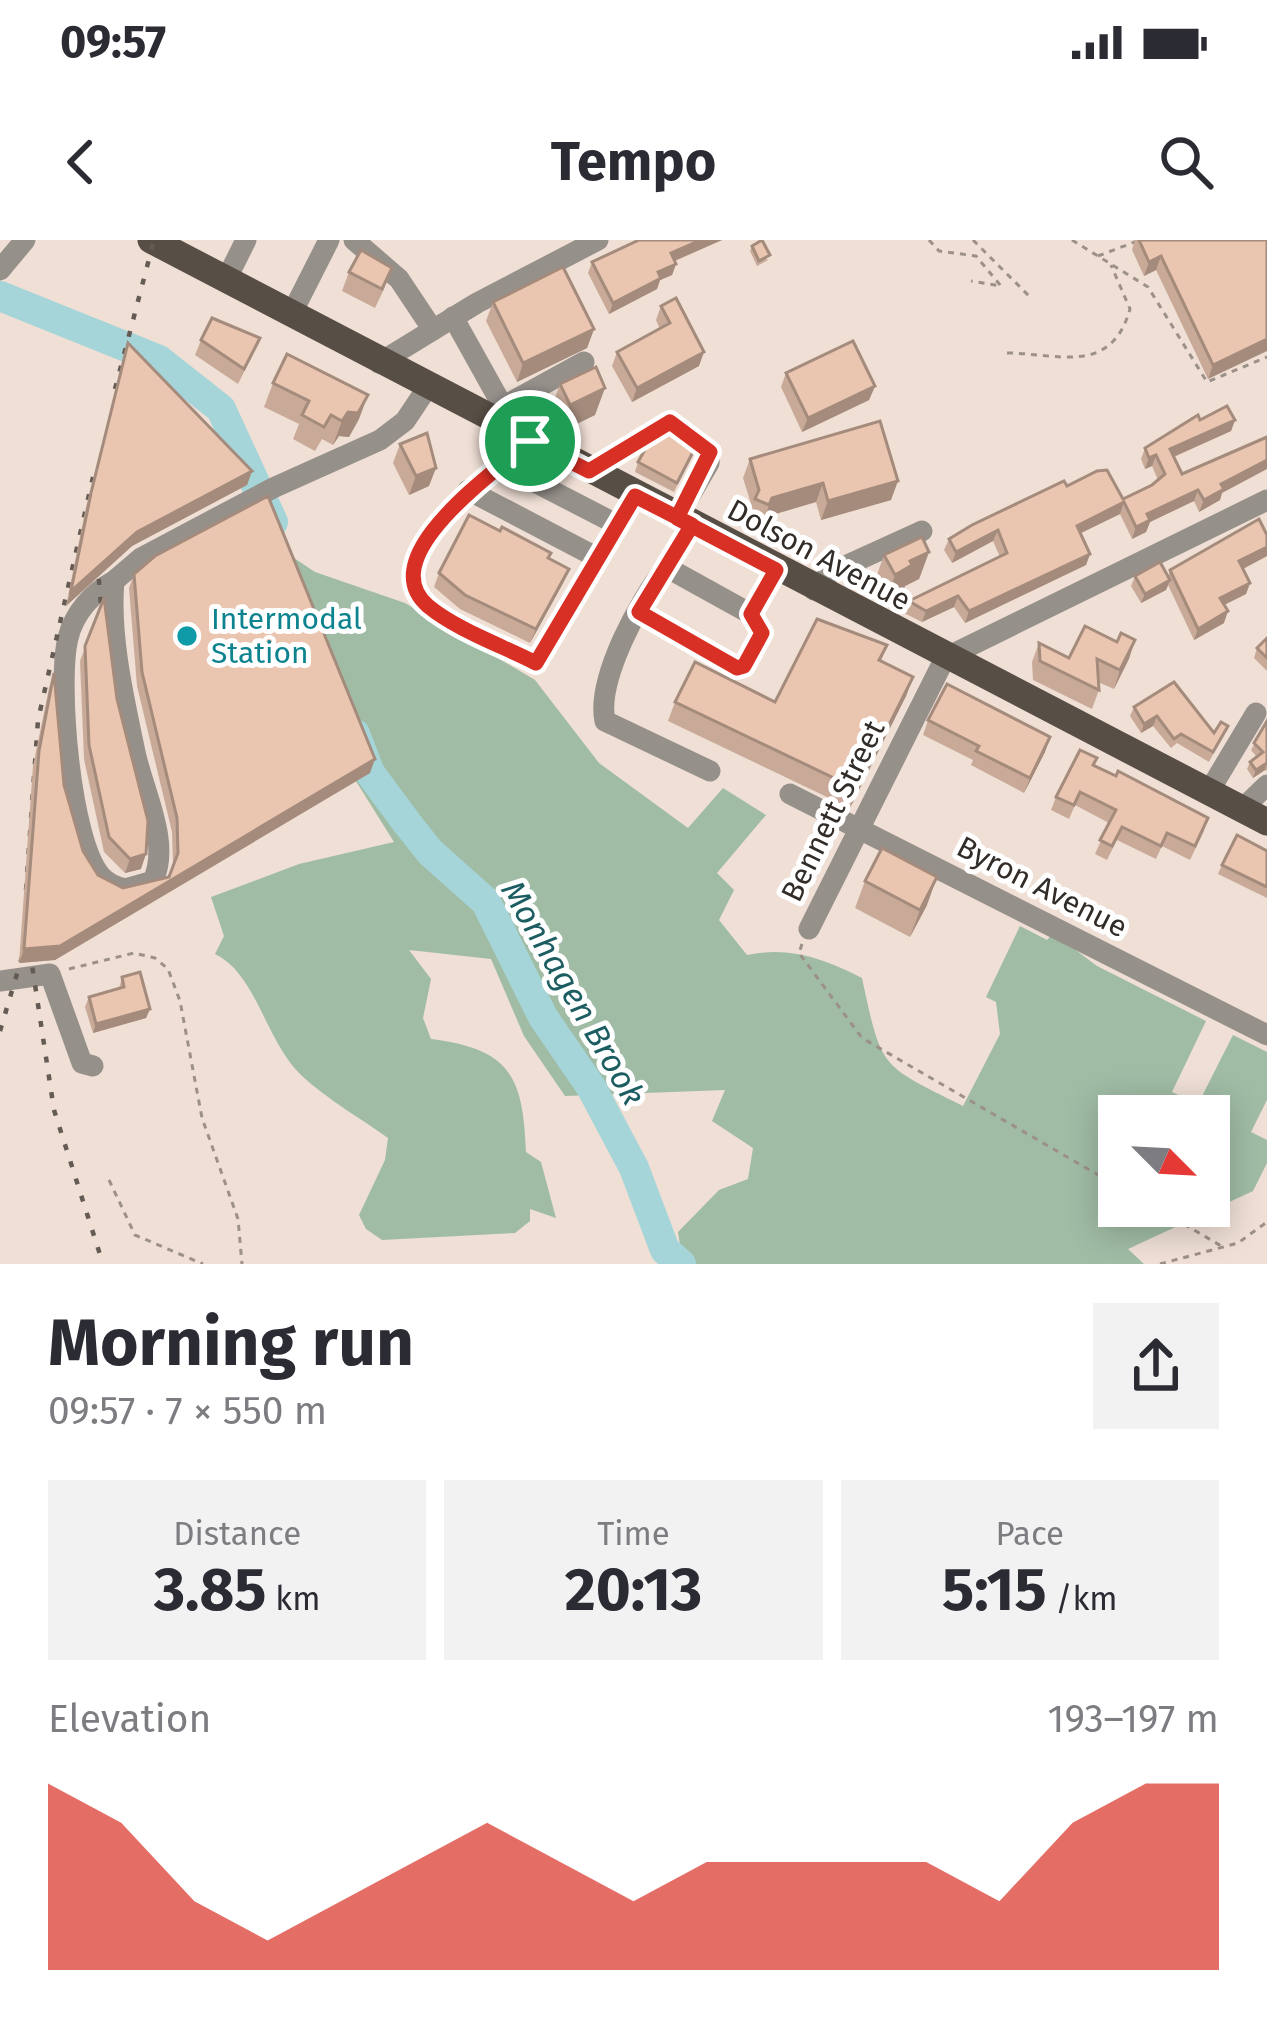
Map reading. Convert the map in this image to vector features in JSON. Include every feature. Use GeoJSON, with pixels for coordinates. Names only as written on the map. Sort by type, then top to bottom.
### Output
{"type":"FeatureCollection","features":[{"type":"Feature","properties":{"kind":"main road","name":"Dolson Avenue"},"geometry":{"type":"LineString","coordinates":[[151,240],[427,388],[493,411],[530,441],[574,459],[684,522],[1254,816]]}},
{"type":"Feature","properties":{"kind":"street"},"geometry":{"type":"LineString","coordinates":[[0,270],[25,240]]}},
{"type":"Feature","properties":{"kind":"street"},"geometry":{"type":"LineString","coordinates":[[226,280],[246,240]]}},
{"type":"Feature","properties":{"kind":"street"},"geometry":{"type":"LineString","coordinates":[[291,315],[328,240]]}},
{"type":"Feature","properties":{"kind":"street"},"geometry":{"type":"LineString","coordinates":[[354,240],[443,324],[493,411],[584,362]]}},
{"type":"Feature","properties":{"kind":"street"},"geometry":{"type":"LineString","coordinates":[[380,362],[590,242]]}},
{"type":"Feature","properties":{"kind":"street"},"geometry":{"type":"LineString","coordinates":[[114,581],[116,639],[135,752],[160,850],[153,881],[125,889],[100,876],[86,847],[73,775],[68,637],[86,602],[141,558],[272,488],[380,440],[405,421],[427,388]]}},
{"type":"Feature","properties":{"kind":"street"},"geometry":{"type":"LineString","coordinates":[[574,459],[670,422],[710,452],[666,567],[604,684],[605,721],[710,771]]}},
{"type":"Feature","properties":{"kind":"street"},"geometry":{"type":"LineString","coordinates":[[530,441],[468,490],[435,526],[414,568],[416,590],[428,606],[536,663],[635,496]]}},
{"type":"Feature","properties":{"kind":"street"},"geometry":{"type":"LineString","coordinates":[[504,466],[616,524]]}},
{"type":"Feature","properties":{"kind":"street"},"geometry":{"type":"LineString","coordinates":[[468,490],[596,557]]}},
{"type":"Feature","properties":{"kind":"street"},"geometry":{"type":"LineString","coordinates":[[944,658],[1267,500]]}},
{"type":"Feature","properties":{"kind":"street"},"geometry":{"type":"LineString","coordinates":[[814,590],[832,572],[922,531]]}},
{"type":"Feature","properties":{"kind":"street"},"geometry":{"type":"LineString","coordinates":[[639,612],[737,668],[744,666],[762,633],[751,614],[666,567]]}},
{"type":"Feature","properties":{"kind":"street"},"geometry":{"type":"LineString","coordinates":[[751,614],[776,570]]}},
{"type":"Feature","properties":{"kind":"street","name":"Bennett Street"},"geometry":{"type":"LineString","coordinates":[[809,929],[944,658]]}},
{"type":"Feature","properties":{"kind":"street"},"geometry":{"type":"LineString","coordinates":[[1208,793],[1256,713]]}},
{"type":"Feature","properties":{"kind":"street"},"geometry":{"type":"LineString","coordinates":[[1254,816],[1267,785]]}},
{"type":"Feature","properties":{"kind":"street","name":"Byron Avenue"},"geometry":{"type":"LineString","coordinates":[[790,794],[1267,1035]]}},
{"type":"Feature","properties":{"kind":"street"},"geometry":{"type":"LineString","coordinates":[[0,981],[50,974],[82,1063],[93,1066]]}},
{"type":"Feature","properties":{"kind":"path"},"geometry":{"type":"LineString","coordinates":[[929,240],[939,251],[976,256],[1001,286],[971,281]]}},
{"type":"Feature","properties":{"kind":"path"},"geometry":{"type":"LineString","coordinates":[[973,240],[1029,296]]}},
{"type":"Feature","properties":{"kind":"path"},"geometry":{"type":"LineString","coordinates":[[1072,240],[1148,286],[1207,382],[1267,357]]}},
{"type":"Feature","properties":{"kind":"path"},"geometry":{"type":"LineString","coordinates":[[1096,257],[1140,240]]}},
{"type":"Feature","properties":{"kind":"path"},"geometry":{"type":"LineString","coordinates":[[1007,353],[1074,361],[1104,346],[1122,329],[1130,309],[1110,264]]}},
{"type":"Feature","properties":{"kind":"path","name":"Bennett Street"},"geometry":{"type":"LineString","coordinates":[[809,929],[799,953],[862,1038],[1098,1174]]}},
{"type":"Feature","properties":{"kind":"path"},"geometry":{"type":"LineString","coordinates":[[50,974],[134,953],[155,958],[167,969],[180,1001],[202,1118],[238,1220],[242,1264]]}},
{"type":"Feature","properties":{"kind":"path"},"geometry":{"type":"LineString","coordinates":[[109,1180],[135,1235],[202,1264]]}},
{"type":"Feature","properties":{"kind":"path"},"geometry":{"type":"LineString","coordinates":[[1160,1264],[1225,1247],[1267,1222]]}},
{"type":"Feature","properties":{"kind":"path"},"geometry":{"type":"LineString","coordinates":[[1190,1227],[1225,1247]]}},
{"type":"Feature","properties":{"kind":"green space"},"geometry":{"type":"Polygon","coordinates":[[[279,548],[315,572],[405,603],[535,680],[599,763],[688,828],[723,788],[766,815],[717,873],[734,890],[719,920],[747,955],[806,956],[862,978],[875,1031],[889,1061],[900,1072],[963,1106],[1000,1034],[996,1002],[986,997],[1020,926],[1047,940],[1053,933],[1097,966],[1206,1021],[1172,1092],[1178,1095],[1098,1095],[1098,1227],[1175,1227],[1128,1249],[1144,1264],[683,1264],[678,1232],[719,1190],[748,1179],[753,1148],[712,1121],[725,1090],[565,1096],[524,1036],[491,959],[409,950],[431,979],[423,1018],[431,1039],[479,1050],[495,1059],[516,1086],[526,1152],[541,1162],[556,1218],[530,1209],[530,1221],[515,1233],[382,1240],[366,1229],[359,1215],[385,1160],[388,1138],[289,1062],[241,977],[215,954],[224,936],[211,897],[299,864],[394,842],[344,762],[279,548]]]}},
{"type":"Feature","properties":{"kind":"green space"},"geometry":{"type":"Polygon","coordinates":[[[1233,1035],[1267,1052],[1267,1100],[1251,1132],[1267,1140],[1267,1163],[1253,1191],[1230,1202],[1230,1095],[1203,1095],[1233,1035]]]}},
{"type":"Feature","properties":{"kind":"building"},"geometry":{"type":"Polygon","coordinates":[[[639,240],[701,240],[671,253],[676,264],[658,272],[661,278],[613,303],[592,262],[639,240]]]}},
{"type":"Feature","properties":{"kind":"building"},"geometry":{"type":"Polygon","coordinates":[[[762,240],[770,255],[759,261],[752,246],[762,240]]]}},
{"type":"Feature","properties":{"kind":"building"},"geometry":{"type":"Polygon","coordinates":[[[1139,240],[1267,240],[1267,339],[1213,365],[1161,256],[1149,262],[1139,240]]]}},
{"type":"Feature","properties":{"kind":"building"},"geometry":{"type":"Polygon","coordinates":[[[361,250],[392,268],[382,289],[349,272],[361,250]]]}},
{"type":"Feature","properties":{"kind":"building"},"geometry":{"type":"Polygon","coordinates":[[[563,267],[594,329],[523,363],[493,302],[563,267]]]}},
{"type":"Feature","properties":{"kind":"building"},"geometry":{"type":"Polygon","coordinates":[[[676,298],[704,352],[637,388],[617,352],[670,323],[661,306],[676,298]]]}},
{"type":"Feature","properties":{"kind":"building"},"geometry":{"type":"Polygon","coordinates":[[[212,318],[260,338],[244,369],[201,340],[212,318]]]}},
{"type":"Feature","properties":{"kind":"building"},"geometry":{"type":"Polygon","coordinates":[[[853,341],[875,386],[808,418],[786,373],[853,341]]]}},
{"type":"Feature","properties":{"kind":"building"},"geometry":{"type":"Polygon","coordinates":[[[128,343],[252,471],[137,532],[71,591],[91,493],[128,343]]]}},
{"type":"Feature","properties":{"kind":"building"},"geometry":{"type":"Polygon","coordinates":[[[287,354],[368,395],[358,413],[348,412],[342,421],[331,415],[324,427],[302,415],[309,401],[273,383],[287,354]]]}},
{"type":"Feature","properties":{"kind":"building"},"geometry":{"type":"Polygon","coordinates":[[[596,367],[605,388],[570,405],[560,384],[596,367]]]}},
{"type":"Feature","properties":{"kind":"building"},"geometry":{"type":"Polygon","coordinates":[[[1227,406],[1235,420],[1170,449],[1182,474],[1267,437],[1267,460],[1221,484],[1224,489],[1204,500],[1198,490],[1147,514],[1150,520],[1136,527],[1124,502],[1077,526],[1090,554],[969,611],[958,596],[926,611],[909,601],[1007,553],[998,530],[956,552],[949,539],[1064,481],[1067,486],[1097,471],[1107,470],[1123,499],[1165,474],[1156,455],[1149,458],[1145,448],[1198,415],[1200,420],[1227,406]]]}},
{"type":"Feature","properties":{"kind":"building"},"geometry":{"type":"Polygon","coordinates":[[[880,421],[898,481],[828,501],[823,483],[772,498],[769,505],[755,499],[759,490],[750,459],[880,421]]]}},
{"type":"Feature","properties":{"kind":"building"},"geometry":{"type":"Polygon","coordinates":[[[427,433],[436,468],[416,476],[400,444],[427,433]]]}},
{"type":"Feature","properties":{"kind":"building"},"geometry":{"type":"Polygon","coordinates":[[[668,433],[695,448],[677,483],[638,462],[647,446],[668,433]]]}},
{"type":"Feature","properties":{"kind":"building"},"geometry":{"type":"Polygon","coordinates":[[[268,496],[375,759],[60,946],[24,949],[39,751],[54,673],[64,785],[83,851],[98,875],[123,888],[169,877],[178,853],[177,818],[142,672],[134,574],[155,556],[268,496]]]}},
{"type":"Feature","properties":{"kind":"building"},"geometry":{"type":"Polygon","coordinates":[[[469,515],[551,553],[548,558],[569,569],[536,629],[465,595],[439,573],[469,515]]]}},
{"type":"Feature","properties":{"kind":"building"},"geometry":{"type":"Polygon","coordinates":[[[1259,519],[1267,547],[1239,561],[1250,583],[1220,598],[1228,611],[1198,629],[1170,570],[1259,519]]]}},
{"type":"Feature","properties":{"kind":"building"},"geometry":{"type":"Polygon","coordinates":[[[922,537],[929,552],[895,575],[884,555],[922,537]]]}},
{"type":"Feature","properties":{"kind":"building"},"geometry":{"type":"Polygon","coordinates":[[[1160,562],[1170,580],[1145,594],[1135,576],[1160,562]]]}},
{"type":"Feature","properties":{"kind":"building"},"geometry":{"type":"Polygon","coordinates":[[[104,598],[117,699],[148,821],[146,854],[130,859],[109,837],[89,745],[85,646],[104,598]]]}},
{"type":"Feature","properties":{"kind":"building"},"geometry":{"type":"Polygon","coordinates":[[[817,619],[887,645],[879,660],[913,677],[857,789],[675,702],[695,662],[775,702],[817,619]]]}},
{"type":"Feature","properties":{"kind":"building"},"geometry":{"type":"Polygon","coordinates":[[[1085,626],[1117,642],[1121,633],[1135,640],[1120,670],[1097,659],[1099,690],[1040,661],[1039,643],[1069,658],[1085,626]]]}},
{"type":"Feature","properties":{"kind":"building"},"geometry":{"type":"Polygon","coordinates":[[[1267,638],[1267,658],[1257,648],[1267,638]]]}},
{"type":"Feature","properties":{"kind":"building"},"geometry":{"type":"Polygon","coordinates":[[[1174,682],[1214,733],[1221,722],[1228,726],[1213,752],[1181,734],[1174,739],[1157,716],[1144,724],[1134,707],[1174,682]]]}},
{"type":"Feature","properties":{"kind":"building"},"geometry":{"type":"Polygon","coordinates":[[[947,684],[1050,737],[1030,778],[928,720],[947,684]]]}},
{"type":"Feature","properties":{"kind":"building"},"geometry":{"type":"Polygon","coordinates":[[[1267,721],[1267,763],[1256,770],[1250,762],[1263,752],[1254,743],[1267,721]]]}},
{"type":"Feature","properties":{"kind":"building"},"geometry":{"type":"Polygon","coordinates":[[[1080,750],[1097,758],[1093,765],[1116,776],[1118,771],[1208,818],[1195,846],[1167,833],[1161,846],[1122,827],[1112,846],[1100,840],[1116,810],[1080,792],[1074,805],[1056,797],[1080,750]]]}},
{"type":"Feature","properties":{"kind":"building"},"geometry":{"type":"Polygon","coordinates":[[[1237,835],[1267,851],[1267,887],[1222,865],[1237,835]]]}},
{"type":"Feature","properties":{"kind":"building"},"geometry":{"type":"Polygon","coordinates":[[[882,848],[937,877],[920,910],[865,881],[882,848]]]}},
{"type":"Feature","properties":{"kind":"building"},"geometry":{"type":"Polygon","coordinates":[[[140,972],[150,1009],[96,1024],[89,997],[124,987],[122,977],[140,972]]]}},
{"type":"Feature","properties":{"kind":"waterway","name":"Monhagen Brook"},"geometry":{"type":"LineString","coordinates":[[0,296],[159,360],[221,409],[273,522]]}},
{"type":"Feature","properties":{"kind":"waterway","name":"Monhagen Brook"},"geometry":{"type":"LineString","coordinates":[[355,734],[370,773],[407,823],[430,852],[486,902],[543,1017],[591,1087],[634,1168],[665,1250],[681,1264]]}},
{"type":"Feature","properties":{"kind":"railway"},"geometry":{"type":"LineString","coordinates":[[115,389],[154,240]]}},
{"type":"Feature","properties":{"kind":"railway"},"geometry":{"type":"LineString","coordinates":[[26,890],[38,720],[93,477]]}},
{"type":"Feature","properties":{"kind":"railway"},"geometry":{"type":"LineString","coordinates":[[96,543],[104,644]]}},
{"type":"Feature","properties":{"kind":"railway"},"geometry":{"type":"LineString","coordinates":[[27,932],[54,1110],[103,1264]]}},
{"type":"Feature","properties":{"kind":"railway"},"geometry":{"type":"LineString","coordinates":[[0,1031],[22,957]]}},
{"type":"Feature","properties":{"kind":"place","name":"Intermodal Station"},"geometry":{"type":"Point","coordinates":[187,636]}},
{"type":"Feature","properties":{"kind":"route"},"geometry":{"type":"LineString","coordinates":[[530,441],[468,490],[435,526],[414,568],[416,590],[428,606],[536,663],[635,496],[677,518],[692,525],[639,612],[737,668],[744,666],[762,633],[751,614],[776,570],[692,525],[677,518],[709,463],[710,452],[670,422],[589,471],[530,441]]}}]}
